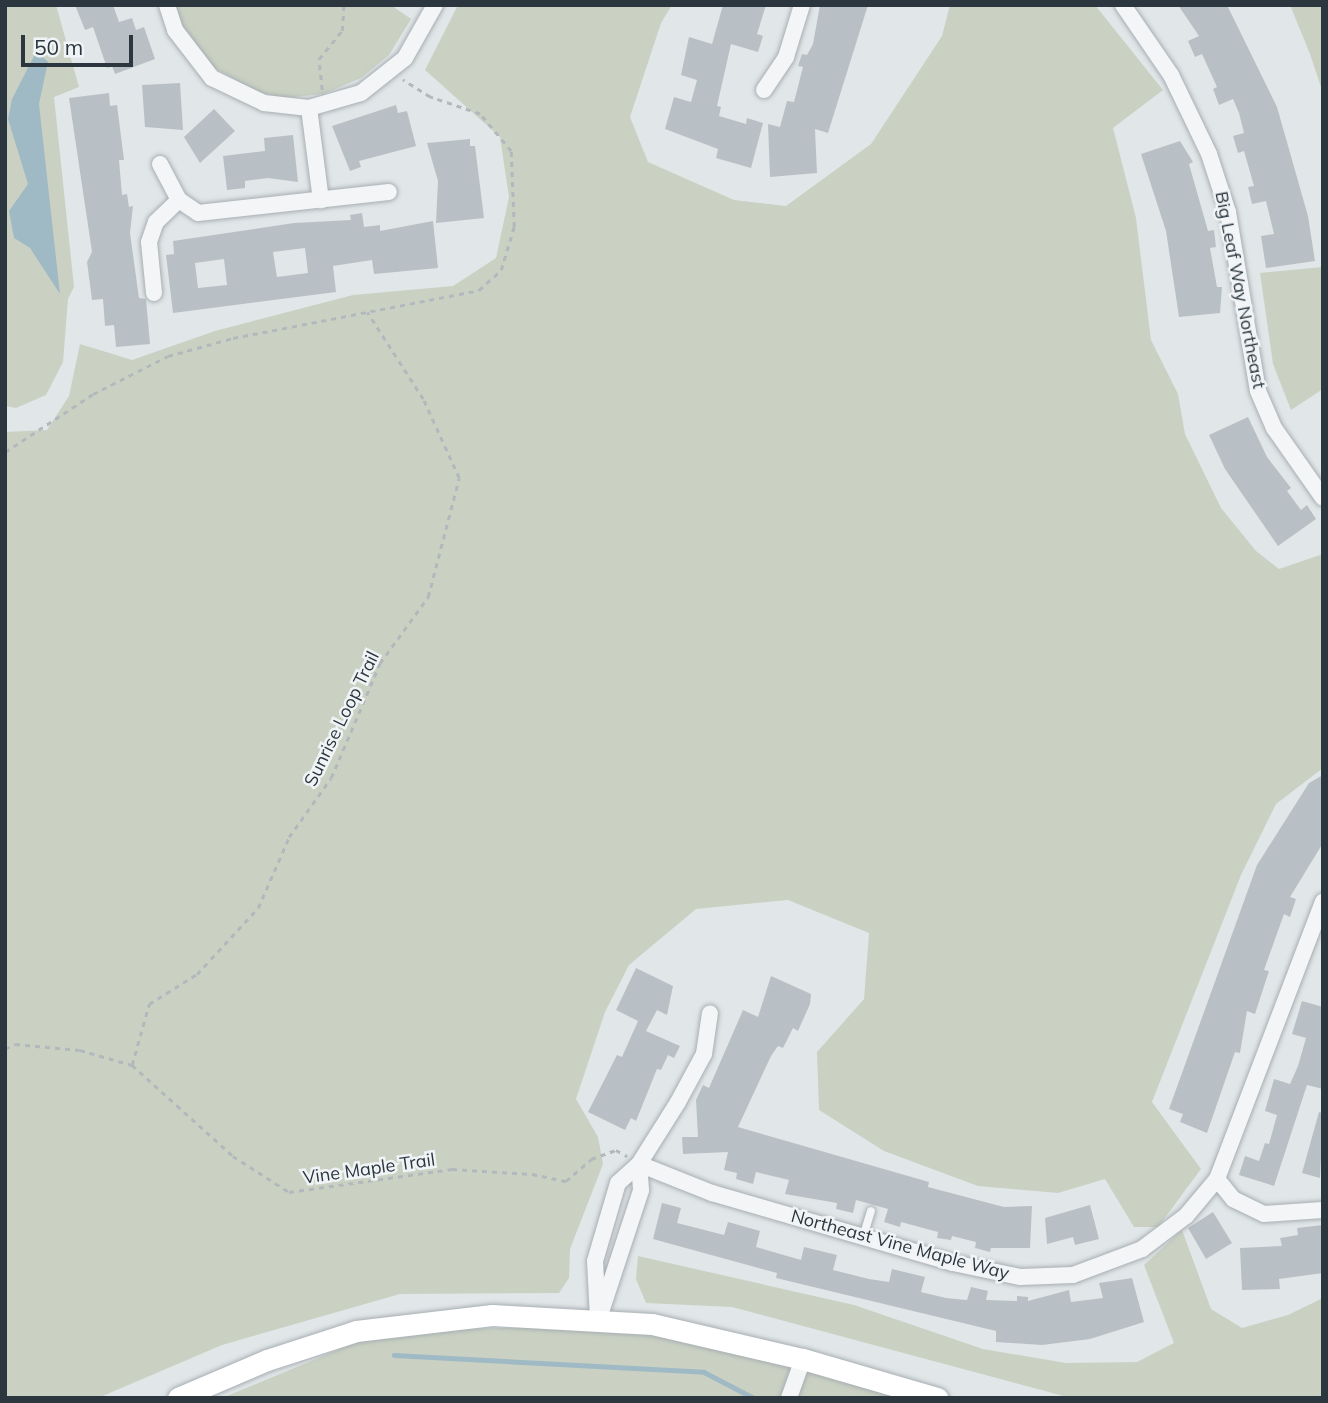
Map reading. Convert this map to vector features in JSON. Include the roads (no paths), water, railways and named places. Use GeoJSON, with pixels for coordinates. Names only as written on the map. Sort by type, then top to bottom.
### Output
{"type":"FeatureCollection","features":[{"type":"Feature","properties":{"kind":"main road"},"geometry":{"type":"LineString","coordinates":[[178,1398],[267,1360],[382,1326],[492,1315],[598,1318],[663,1326],[803,1359],[937,1398]]}},
{"type":"Feature","properties":{"kind":"street"},"geometry":{"type":"LineString","coordinates":[[167,5],[175,30],[212,78],[264,103],[317,106],[361,93],[405,58],[435,5]]}},
{"type":"Feature","properties":{"kind":"street"},"geometry":{"type":"LineString","coordinates":[[764,90],[786,57],[802,5]]}},
{"type":"Feature","properties":{"kind":"street","name":"Big Leaf Way Northeast"},"geometry":{"type":"LineString","coordinates":[[1123,5],[1171,75],[1209,154],[1228,212],[1258,391],[1274,428],[1323,498]]}},
{"type":"Feature","properties":{"kind":"street"},"geometry":{"type":"LineString","coordinates":[[317,106],[321,200]]}},
{"type":"Feature","properties":{"kind":"street"},"geometry":{"type":"LineString","coordinates":[[160,164],[179,200],[198,214],[389,192]]}},
{"type":"Feature","properties":{"kind":"street"},"geometry":{"type":"LineString","coordinates":[[154,293],[149,242],[156,222],[179,200]]}},
{"type":"Feature","properties":{"kind":"street","name":"Northeast Vine Maple Way"},"geometry":{"type":"LineString","coordinates":[[639,1164],[712,1193],[863,1237],[1020,1277],[1073,1275],[1142,1249],[1186,1216],[1217,1179],[1323,902]]}},
{"type":"Feature","properties":{"kind":"street"},"geometry":{"type":"LineString","coordinates":[[598,1318],[594,1261],[618,1183],[639,1164],[704,1054],[710,1013]]}},
{"type":"Feature","properties":{"kind":"street"},"geometry":{"type":"LineString","coordinates":[[598,1318],[642,1190],[639,1164]]}},
{"type":"Feature","properties":{"kind":"street"},"geometry":{"type":"LineString","coordinates":[[1217,1179],[1233,1199],[1264,1214],[1323,1210]]}},
{"type":"Feature","properties":{"kind":"street"},"geometry":{"type":"LineString","coordinates":[[789,1398],[803,1359]]}},
{"type":"Feature","properties":{"kind":"lane"},"geometry":{"type":"LineString","coordinates":[[863,1237],[871,1211]]}},
{"type":"Feature","properties":{"kind":"water"},"geometry":{"type":"Polygon","coordinates":[[[40,54],[48,62],[39,104],[60,294],[30,248],[14,238],[9,211],[28,184],[8,119],[12,99],[34,56],[40,54]]]}},
{"type":"Feature","properties":{"kind":"waterway"},"geometry":{"type":"LineString","coordinates":[[394,1355],[704,1372],[754,1398]]}}]}
